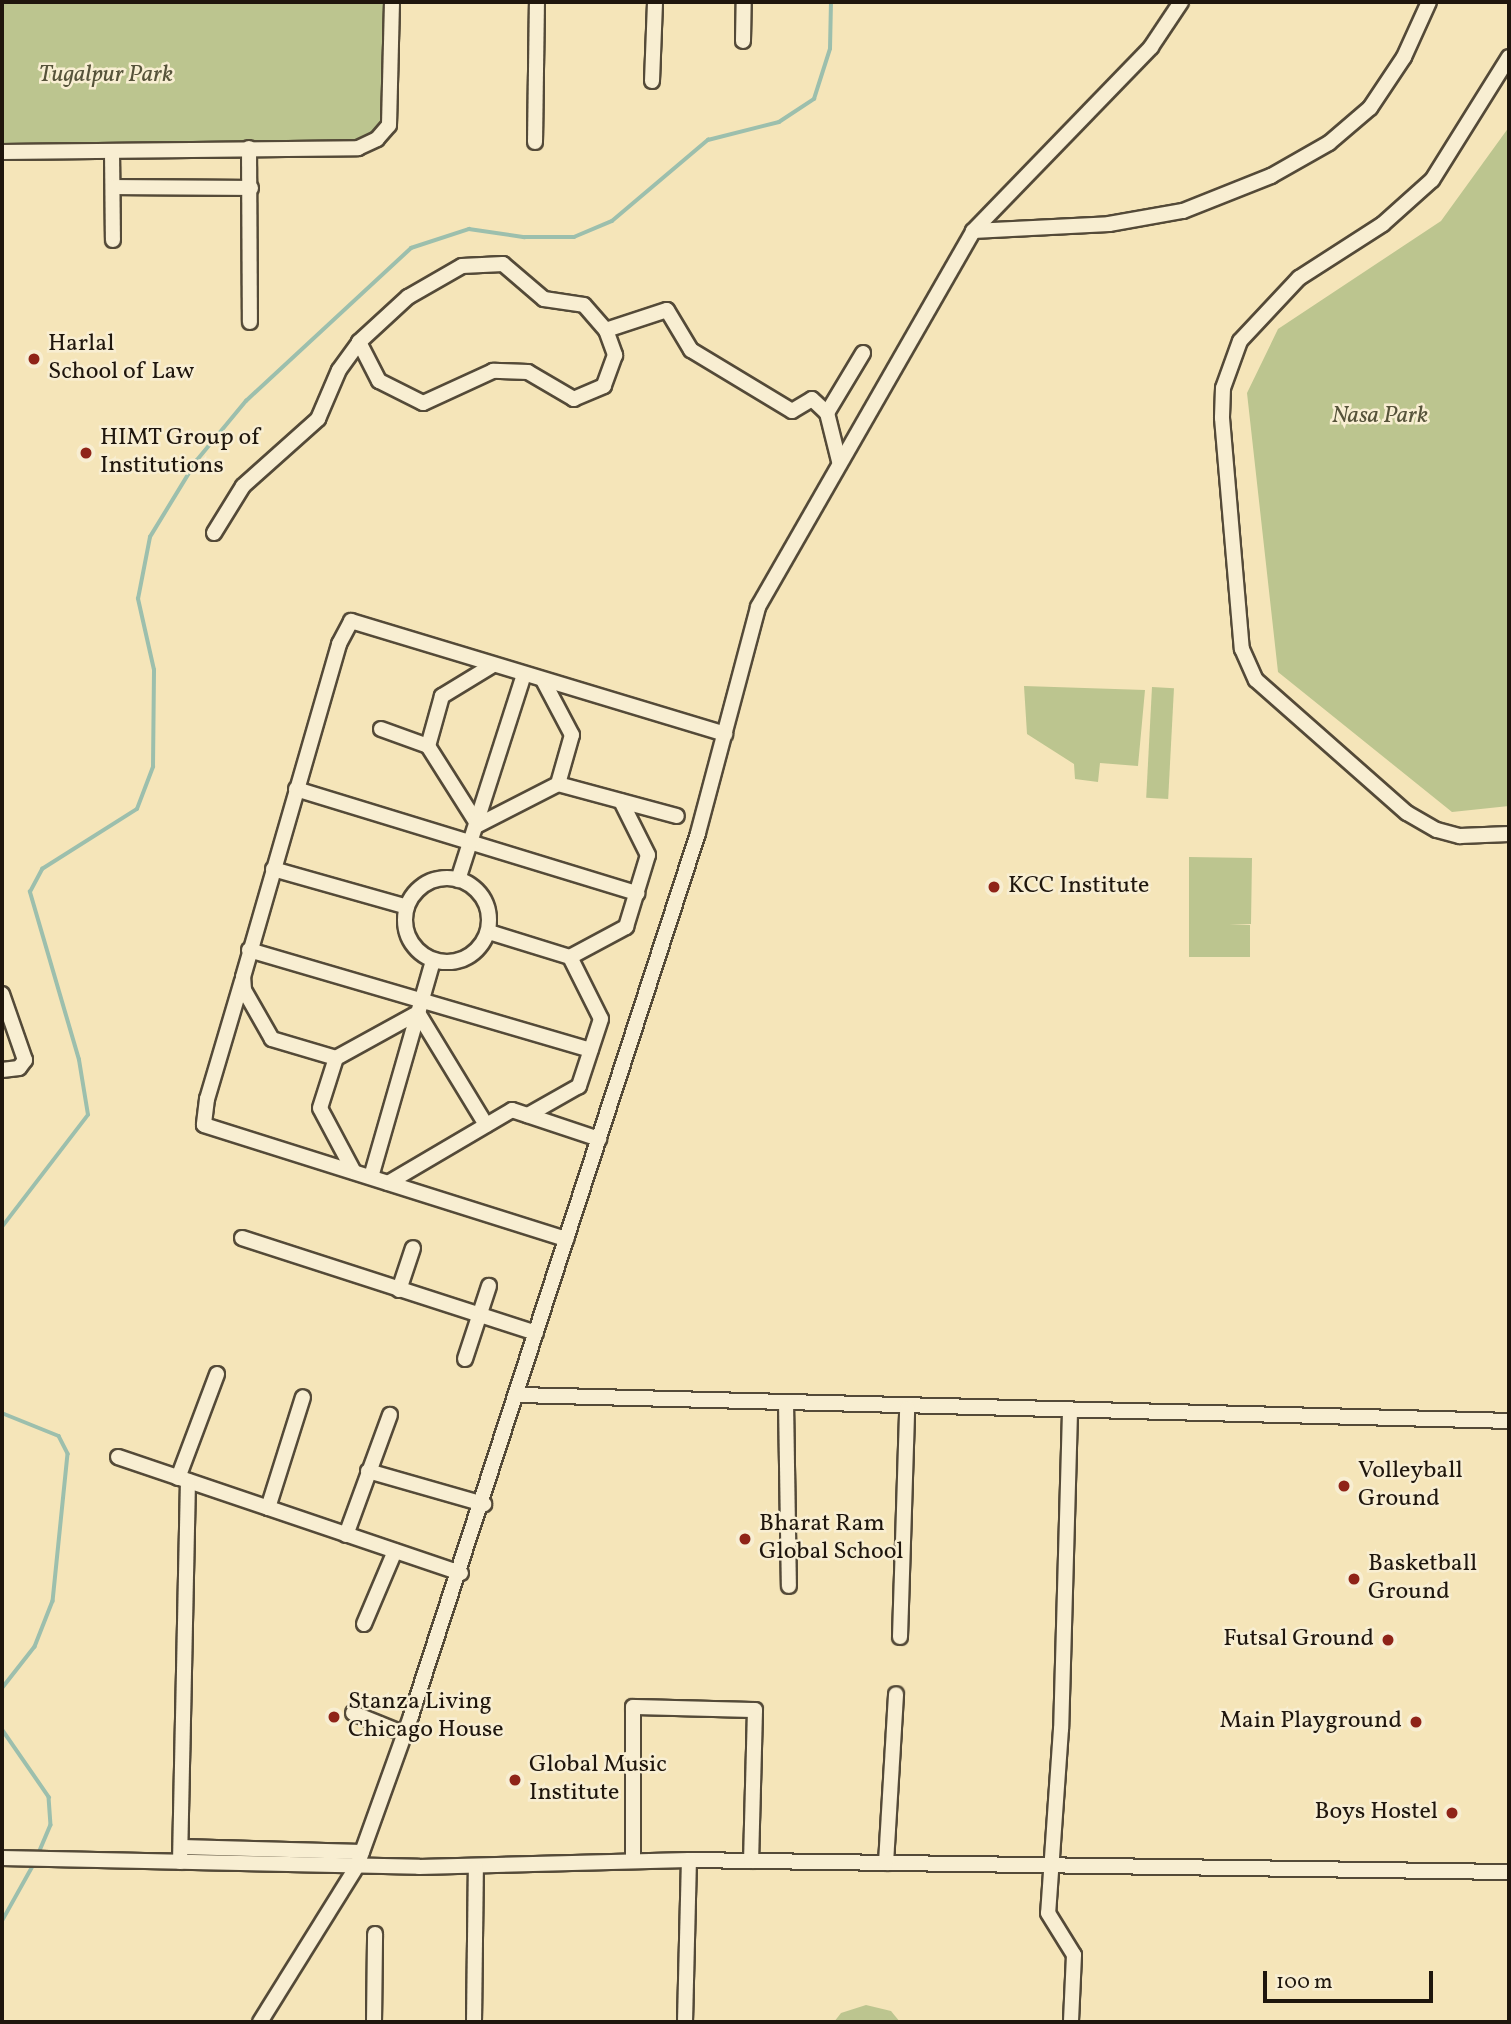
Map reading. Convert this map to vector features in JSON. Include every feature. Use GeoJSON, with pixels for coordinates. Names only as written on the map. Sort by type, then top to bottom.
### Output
{"type":"FeatureCollection","features":[{"type":"Feature","properties":{"kind":"street"},"geometry":{"type":"LineString","coordinates":[[2,152],[358,148],[377,139],[388,125],[392,2]]}},
{"type":"Feature","properties":{"kind":"street"},"geometry":{"type":"LineString","coordinates":[[535,142],[537,2]]}},
{"type":"Feature","properties":{"kind":"street"},"geometry":{"type":"LineString","coordinates":[[652,81],[654,2]]}},
{"type":"Feature","properties":{"kind":"street"},"geometry":{"type":"LineString","coordinates":[[743,41],[744,2]]}},
{"type":"Feature","properties":{"kind":"street"},"geometry":{"type":"LineString","coordinates":[[260,2022],[360,1859],[405,1734],[484,1504],[566,1239],[695,846],[758,607],[839,461],[973,231],[1151,47],[1181,2]]}},
{"type":"Feature","properties":{"kind":"street"},"geometry":{"type":"LineString","coordinates":[[973,231],[1109,224],[1183,211],[1271,176],[1329,143],[1370,108],[1404,57],[1429,2]]}},
{"type":"Feature","properties":{"kind":"street"},"geometry":{"type":"LineString","coordinates":[[1509,57],[1432,180],[1383,224],[1299,278],[1240,341],[1223,388],[1222,418],[1242,649],[1256,680],[1407,813],[1437,830],[1460,836],[1509,834]]}},
{"type":"Feature","properties":{"kind":"street"},"geometry":{"type":"LineString","coordinates":[[249,148],[250,321]]}},
{"type":"Feature","properties":{"kind":"street"},"geometry":{"type":"LineString","coordinates":[[112,151],[113,240]]}},
{"type":"Feature","properties":{"kind":"street"},"geometry":{"type":"LineString","coordinates":[[114,187],[251,188]]}},
{"type":"Feature","properties":{"kind":"street"},"geometry":{"type":"LineString","coordinates":[[214,533],[243,486],[318,419],[339,370],[359,342],[408,297],[463,266],[503,264],[544,299],[584,305],[606,330],[615,355],[604,386],[575,399],[527,372],[493,371],[423,403],[379,381],[359,342]]}},
{"type":"Feature","properties":{"kind":"street"},"geometry":{"type":"LineString","coordinates":[[606,330],[667,310],[691,350],[792,411],[812,399],[827,413],[839,461]]}},
{"type":"Feature","properties":{"kind":"street"},"geometry":{"type":"LineString","coordinates":[[827,413],[863,353]]}},
{"type":"Feature","properties":{"kind":"street"},"geometry":{"type":"LineString","coordinates":[[566,1239],[204,1125],[207,1099],[339,644],[351,621],[725,734]]}},
{"type":"Feature","properties":{"kind":"street"},"geometry":{"type":"LineString","coordinates":[[428,746],[442,696],[493,665]]}},
{"type":"Feature","properties":{"kind":"street"},"geometry":{"type":"LineString","coordinates":[[458,880],[478,825],[524,674]]}},
{"type":"Feature","properties":{"kind":"street"},"geometry":{"type":"LineString","coordinates":[[543,680],[572,735],[558,784]]}},
{"type":"Feature","properties":{"kind":"street"},"geometry":{"type":"LineString","coordinates":[[382,729],[428,746],[478,825]]}},
{"type":"Feature","properties":{"kind":"street"},"geometry":{"type":"LineString","coordinates":[[478,825],[558,784],[677,816]]}},
{"type":"Feature","properties":{"kind":"street"},"geometry":{"type":"LineString","coordinates":[[296,789],[637,893]]}},
{"type":"Feature","properties":{"kind":"street"},"geometry":{"type":"LineString","coordinates":[[489,932],[570,957],[626,927],[648,855],[621,801]]}},
{"type":"Feature","properties":{"kind":"street"},"geometry":{"type":"LineString","coordinates":[[274,869],[407,907]]}},
{"type":"Feature","properties":{"kind":"street"},"geometry":{"type":"LineString","coordinates":[[458,880],[475,888],[485,901],[489,932],[466,958],[433,961],[410,939],[407,907],[428,883],[458,880]]}},
{"type":"Feature","properties":{"kind":"street"},"geometry":{"type":"LineString","coordinates":[[249,950],[422,998],[591,1051]]}},
{"type":"Feature","properties":{"kind":"street"},"geometry":{"type":"LineString","coordinates":[[528,1115],[579,1086],[601,1018],[570,957]]}},
{"type":"Feature","properties":{"kind":"street"},"geometry":{"type":"LineString","coordinates":[[371,1177],[433,961]]}},
{"type":"Feature","properties":{"kind":"street"},"geometry":{"type":"LineString","coordinates":[[243,976],[244,990],[272,1039],[336,1058]]}},
{"type":"Feature","properties":{"kind":"street"},"geometry":{"type":"LineString","coordinates":[[2,994],[25,1060],[19,1068],[2,1070]]}},
{"type":"Feature","properties":{"kind":"street"},"geometry":{"type":"LineString","coordinates":[[354,1172],[320,1108],[336,1058],[418,1013]]}},
{"type":"Feature","properties":{"kind":"street"},"geometry":{"type":"LineString","coordinates":[[418,1013],[486,1125]]}},
{"type":"Feature","properties":{"kind":"street"},"geometry":{"type":"LineString","coordinates":[[388,1183],[512,1110],[599,1139]]}},
{"type":"Feature","properties":{"kind":"street"},"geometry":{"type":"LineString","coordinates":[[243,1238],[536,1333]]}},
{"type":"Feature","properties":{"kind":"street"},"geometry":{"type":"LineString","coordinates":[[399,1290],[414,1248]]}},
{"type":"Feature","properties":{"kind":"street"},"geometry":{"type":"LineString","coordinates":[[465,1359],[489,1286]]}},
{"type":"Feature","properties":{"kind":"street"},"geometry":{"type":"LineString","coordinates":[[181,1855],[183,1479],[216,1374]]}},
{"type":"Feature","properties":{"kind":"street"},"geometry":{"type":"LineString","coordinates":[[519,1395],[907,1408],[1509,1421]]}},
{"type":"Feature","properties":{"kind":"street"},"geometry":{"type":"LineString","coordinates":[[268,1508],[303,1397]]}},
{"type":"Feature","properties":{"kind":"street"},"geometry":{"type":"LineString","coordinates":[[786,1402],[789,1586]]}},
{"type":"Feature","properties":{"kind":"street"},"geometry":{"type":"LineString","coordinates":[[900,1637],[907,1408]]}},
{"type":"Feature","properties":{"kind":"street"},"geometry":{"type":"LineString","coordinates":[[1070,1412],[1054,1866],[1048,1913],[1074,1955],[1071,2022]]}},
{"type":"Feature","properties":{"kind":"street"},"geometry":{"type":"LineString","coordinates":[[346,1535],[390,1415]]}},
{"type":"Feature","properties":{"kind":"street"},"geometry":{"type":"LineString","coordinates":[[118,1457],[461,1573]]}},
{"type":"Feature","properties":{"kind":"street"},"geometry":{"type":"LineString","coordinates":[[368,1471],[484,1504]]}},
{"type":"Feature","properties":{"kind":"street"},"geometry":{"type":"LineString","coordinates":[[363,1624],[395,1551]]}},
{"type":"Feature","properties":{"kind":"street"},"geometry":{"type":"LineString","coordinates":[[886,1863],[896,1694]]}},
{"type":"Feature","properties":{"kind":"street"},"geometry":{"type":"LineString","coordinates":[[633,1860],[633,1707],[755,1710],[751,1861]]}},
{"type":"Feature","properties":{"kind":"street"},"geometry":{"type":"LineString","coordinates":[[353,1713],[405,1734]]}},
{"type":"Feature","properties":{"kind":"street"},"geometry":{"type":"LineString","coordinates":[[9,1858],[181,1855],[360,1859],[476,1867],[689,1860],[1509,1872]]}},
{"type":"Feature","properties":{"kind":"street"},"geometry":{"type":"LineString","coordinates":[[685,2022],[689,1860]]}},
{"type":"Feature","properties":{"kind":"street"},"geometry":{"type":"LineString","coordinates":[[474,2022],[476,1867]]}},
{"type":"Feature","properties":{"kind":"street"},"geometry":{"type":"LineString","coordinates":[[374,2022],[375,1934]]}},
{"type":"Feature","properties":{"kind":"green space","name":"Tugalpur Park"},"geometry":{"type":"Polygon","coordinates":[[[2,2],[392,2],[389,125],[358,148],[2,152],[2,2]]]}},
{"type":"Feature","properties":{"kind":"green space","name":"Nasa Park"},"geometry":{"type":"Polygon","coordinates":[[[1509,127],[1509,806],[1452,812],[1278,672],[1247,393],[1278,329],[1441,221],[1509,127]]]}},
{"type":"Feature","properties":{"kind":"green space"},"geometry":{"type":"Polygon","coordinates":[[[1024,686],[1145,690],[1138,766],[1100,763],[1098,782],[1075,779],[1074,764],[1027,734],[1024,686]]]}},
{"type":"Feature","properties":{"kind":"green space"},"geometry":{"type":"Polygon","coordinates":[[[1152,687],[1174,688],[1168,799],[1146,798],[1152,687]]]}},
{"type":"Feature","properties":{"kind":"green space"},"geometry":{"type":"Polygon","coordinates":[[[1189,857],[1252,858],[1251,924],[1229,924],[1250,925],[1250,957],[1189,957],[1189,857]]]}},
{"type":"Feature","properties":{"kind":"green space"},"geometry":{"type":"Polygon","coordinates":[[[866,2005],[891,2011],[900,2022],[834,2022],[841,2013],[866,2005]]]}},
{"type":"Feature","properties":{"kind":"waterway"},"geometry":{"type":"LineString","coordinates":[[2,1227],[88,1115],[79,1060],[30,892],[42,869],[137,809],[153,767],[154,670],[138,599],[150,537],[197,460],[246,401],[411,248],[469,229],[524,237],[574,237],[612,221],[708,140],[779,122],[814,99],[830,49],[831,2]]}},
{"type":"Feature","properties":{"kind":"waterway"},"geometry":{"type":"LineString","coordinates":[[2,1413],[59,1436],[68,1454],[53,1601],[35,1647],[2,1689]]}},
{"type":"Feature","properties":{"kind":"waterway"},"geometry":{"type":"LineString","coordinates":[[2,1729],[49,1797],[51,1825],[38,1855]]}},
{"type":"Feature","properties":{"kind":"waterway"},"geometry":{"type":"LineString","coordinates":[[2,1921],[35,1862]]}},
{"type":"Feature","properties":{"kind":"place","name":"Harlal School of Law"},"geometry":{"type":"Point","coordinates":[34,359]}},
{"type":"Feature","properties":{"kind":"place","name":"HIMT Group of Institutions"},"geometry":{"type":"Point","coordinates":[86,453]}},
{"type":"Feature","properties":{"kind":"place","name":"KCC Institute"},"geometry":{"type":"Point","coordinates":[994,887]}},
{"type":"Feature","properties":{"kind":"place","name":"Volleyball Ground"},"geometry":{"type":"Point","coordinates":[1344,1486]}},
{"type":"Feature","properties":{"kind":"place","name":"Bharat Ram Global School"},"geometry":{"type":"Point","coordinates":[745,1539]}},
{"type":"Feature","properties":{"kind":"place","name":"Basketball Ground"},"geometry":{"type":"Point","coordinates":[1354,1579]}},
{"type":"Feature","properties":{"kind":"place","name":"Futsal Ground"},"geometry":{"type":"Point","coordinates":[1388,1640]}},
{"type":"Feature","properties":{"kind":"place","name":"Stanza Living Chicago House"},"geometry":{"type":"Point","coordinates":[334,1717]}},
{"type":"Feature","properties":{"kind":"place","name":"Main Playground"},"geometry":{"type":"Point","coordinates":[1416,1722]}},
{"type":"Feature","properties":{"kind":"place","name":"Global Music Institute"},"geometry":{"type":"Point","coordinates":[515,1780]}},
{"type":"Feature","properties":{"kind":"place","name":"Boys Hostel"},"geometry":{"type":"Point","coordinates":[1452,1813]}}]}
